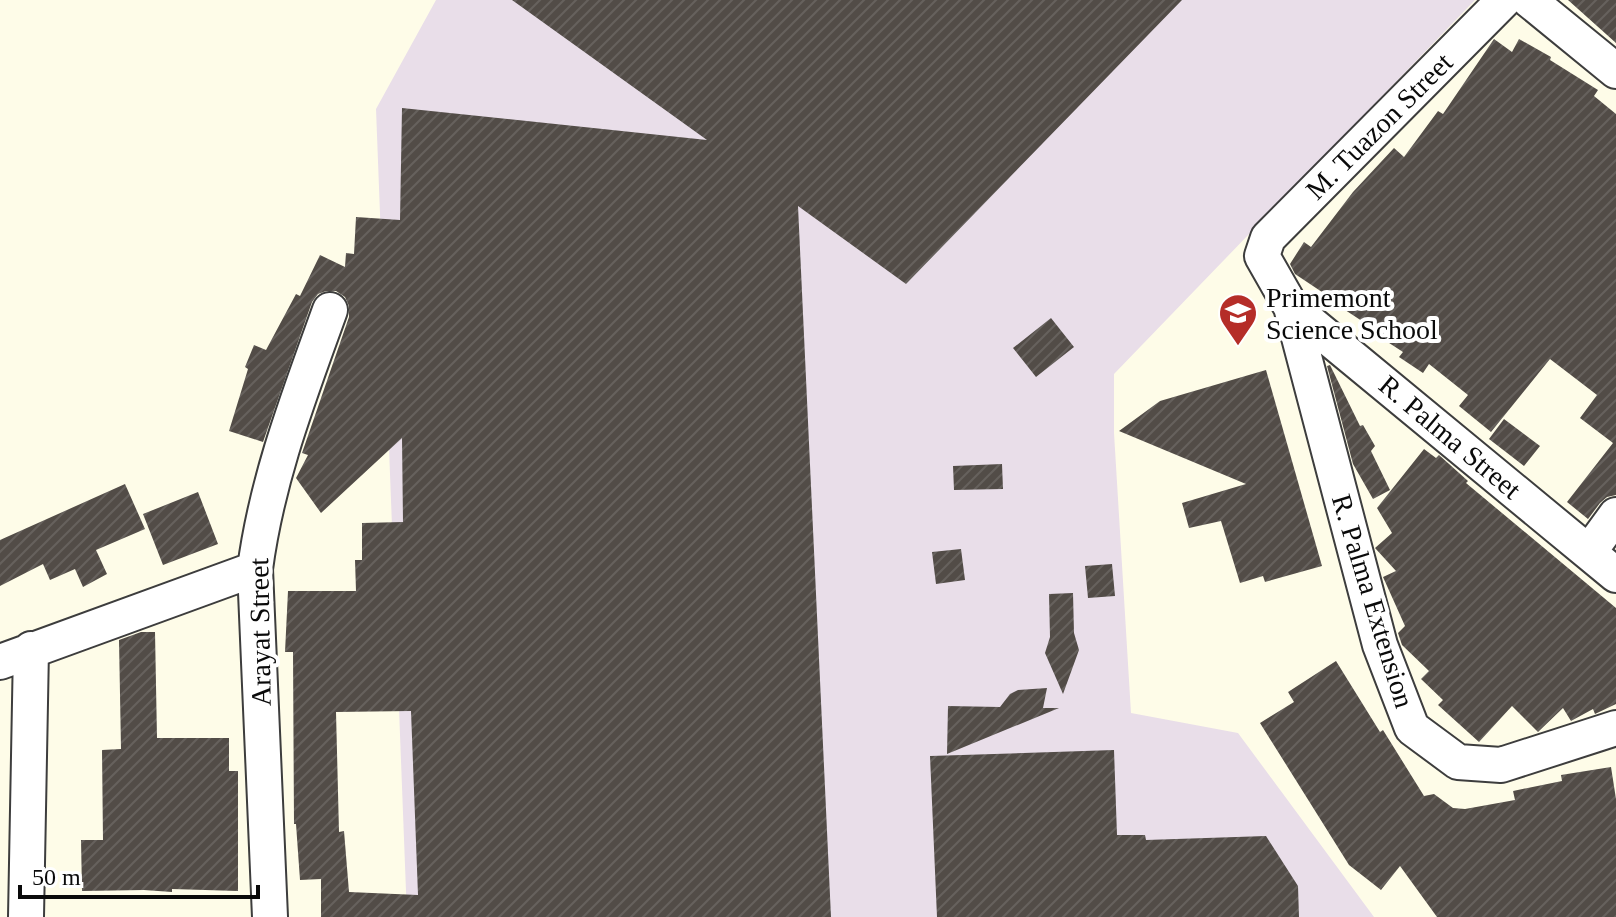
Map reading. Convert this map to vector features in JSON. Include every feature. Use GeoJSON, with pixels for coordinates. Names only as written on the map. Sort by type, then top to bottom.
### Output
{"type":"FeatureCollection","features":[{"type":"Feature","properties":{"kind":"street","name":"M. Tuazon Street"},"geometry":{"type":"LineString","coordinates":[[1262,256],[1268,238],[1504,0]]}},
{"type":"Feature","properties":{"kind":"street"},"geometry":{"type":"LineString","coordinates":[[1529,0],[1616,71]]}},
{"type":"Feature","properties":{"kind":"street","name":"R. Palma Street"},"geometry":{"type":"LineString","coordinates":[[1262,256],[1291,307],[1616,575]]}},
{"type":"Feature","properties":{"kind":"street","name":"R. Palma Extension"},"geometry":{"type":"LineString","coordinates":[[1291,307],[1380,645],[1412,728],[1458,762],[1501,765],[1616,728]]}},
{"type":"Feature","properties":{"kind":"street","name":"Arayat Street"},"geometry":{"type":"LineString","coordinates":[[270,917],[255,569],[272,476],[330,310]]}},
{"type":"Feature","properties":{"kind":"street"},"geometry":{"type":"LineString","coordinates":[[1589,552],[1616,515]]}},
{"type":"Feature","properties":{"kind":"street"},"geometry":{"type":"LineString","coordinates":[[0,662],[255,569]]}},
{"type":"Feature","properties":{"kind":"street"},"geometry":{"type":"LineString","coordinates":[[26,917],[31,649]]}},
{"type":"Feature","properties":{"kind":"shaded area"},"geometry":{"type":"Polygon","coordinates":[[[436,0],[1475,0],[1114,374],[1114,433],[1131,713],[1238,733],[1374,917],[407,917],[376,109],[436,0]]]}},
{"type":"Feature","properties":{"kind":"building"},"geometry":{"type":"Polygon","coordinates":[[[512,0],[1182,0],[906,284],[798,206],[831,917],[321,917],[321,879],[300,880],[294,824],[293,652],[285,652],[288,591],[356,591],[355,560],[362,560],[362,523],[403,522],[402,438],[321,513],[296,478],[308,455],[302,453],[349,317],[345,297],[336,291],[326,291],[318,294],[312,302],[263,442],[229,431],[248,369],[245,367],[254,345],[266,350],[296,294],[300,296],[320,255],[345,267],[346,253],[354,254],[356,217],[400,220],[402,108],[707,140],[512,0]],[[411,711],[336,712],[339,832],[344,831],[349,892],[418,895],[411,711]]]}},
{"type":"Feature","properties":{"kind":"building"},"geometry":{"type":"Polygon","coordinates":[[[1568,0],[1616,0],[1616,43],[1568,0]]]}},
{"type":"Feature","properties":{"kind":"building"},"geometry":{"type":"Polygon","coordinates":[[[1494,39],[1512,52],[1519,39],[1551,57],[1550,60],[1598,90],[1594,96],[1616,114],[1616,495],[1600,503],[1588,519],[1567,502],[1613,443],[1580,418],[1597,395],[1550,359],[1491,432],[1459,406],[1468,395],[1429,364],[1423,373],[1399,357],[1403,352],[1295,274],[1290,264],[1304,242],[1311,247],[1353,192],[1394,148],[1404,157],[1438,111],[1443,114],[1494,39]]]}},
{"type":"Feature","properties":{"kind":"building"},"geometry":{"type":"Polygon","coordinates":[[[1051,318],[1074,347],[1036,377],[1013,348],[1051,318]]]}},
{"type":"Feature","properties":{"kind":"building"},"geometry":{"type":"Polygon","coordinates":[[[1330,365],[1360,426],[1363,425],[1375,446],[1371,451],[1390,490],[1373,499],[1353,464],[1327,366],[1330,365]]]}},
{"type":"Feature","properties":{"kind":"building"},"geometry":{"type":"Polygon","coordinates":[[[1266,370],[1322,566],[1265,582],[1263,576],[1240,583],[1221,521],[1189,528],[1182,503],[1246,484],[1119,431],[1160,401],[1266,370]]]}},
{"type":"Feature","properties":{"kind":"building"},"geometry":{"type":"Polygon","coordinates":[[[1504,419],[1540,446],[1524,466],[1489,439],[1504,419]]]}},
{"type":"Feature","properties":{"kind":"building"},"geometry":{"type":"Polygon","coordinates":[[[1424,449],[1436,458],[1439,455],[1468,481],[1466,483],[1616,608],[1616,704],[1595,714],[1593,709],[1571,721],[1563,708],[1538,732],[1512,706],[1479,742],[1438,705],[1443,700],[1421,679],[1429,671],[1402,645],[1398,633],[1405,626],[1383,577],[1396,571],[1375,548],[1392,533],[1377,508],[1424,449]]]}},
{"type":"Feature","properties":{"kind":"building"},"geometry":{"type":"Polygon","coordinates":[[[1002,464],[1003,489],[954,490],[953,466],[1002,464]]]}},
{"type":"Feature","properties":{"kind":"building"},"geometry":{"type":"Polygon","coordinates":[[[125,484],[145,529],[96,550],[107,574],[83,587],[75,569],[50,580],[43,564],[0,586],[0,540],[125,484]]]}},
{"type":"Feature","properties":{"kind":"building"},"geometry":{"type":"Polygon","coordinates":[[[198,492],[218,544],[163,565],[143,514],[198,492]]]}},
{"type":"Feature","properties":{"kind":"building"},"geometry":{"type":"Polygon","coordinates":[[[961,549],[965,580],[936,584],[932,552],[961,549]]]}},
{"type":"Feature","properties":{"kind":"building"},"geometry":{"type":"Polygon","coordinates":[[[1112,564],[1115,596],[1088,598],[1085,566],[1112,564]]]}},
{"type":"Feature","properties":{"kind":"building"},"geometry":{"type":"Polygon","coordinates":[[[1073,593],[1074,633],[1079,650],[1063,694],[1045,653],[1050,637],[1049,594],[1073,593]]]}},
{"type":"Feature","properties":{"kind":"building"},"geometry":{"type":"Polygon","coordinates":[[[141,632],[155,632],[157,738],[229,738],[229,771],[238,771],[238,891],[82,891],[81,840],[103,840],[102,750],[121,749],[119,640],[141,632]]]}},
{"type":"Feature","properties":{"kind":"building"},"geometry":{"type":"Polygon","coordinates":[[[1336,661],[1424,796],[1434,794],[1453,808],[1465,809],[1515,800],[1513,791],[1562,781],[1561,775],[1611,767],[1616,799],[1616,917],[1437,917],[1400,866],[1381,890],[1349,865],[1260,723],[1294,702],[1288,692],[1336,661]]]}},
{"type":"Feature","properties":{"kind":"building"},"geometry":{"type":"Polygon","coordinates":[[[1047,688],[1043,708],[1059,708],[947,754],[948,706],[1000,707],[1010,694],[1018,690],[1047,688]]]}},
{"type":"Feature","properties":{"kind":"building"},"geometry":{"type":"Polygon","coordinates":[[[1114,750],[1117,835],[1145,835],[1146,840],[1266,836],[1298,886],[1299,917],[937,917],[930,756],[1114,750]]]}},
{"type":"Feature","properties":{"kind":"place","name":"Primemont Science School"},"geometry":{"type":"Point","coordinates":[1238,347]}}]}
